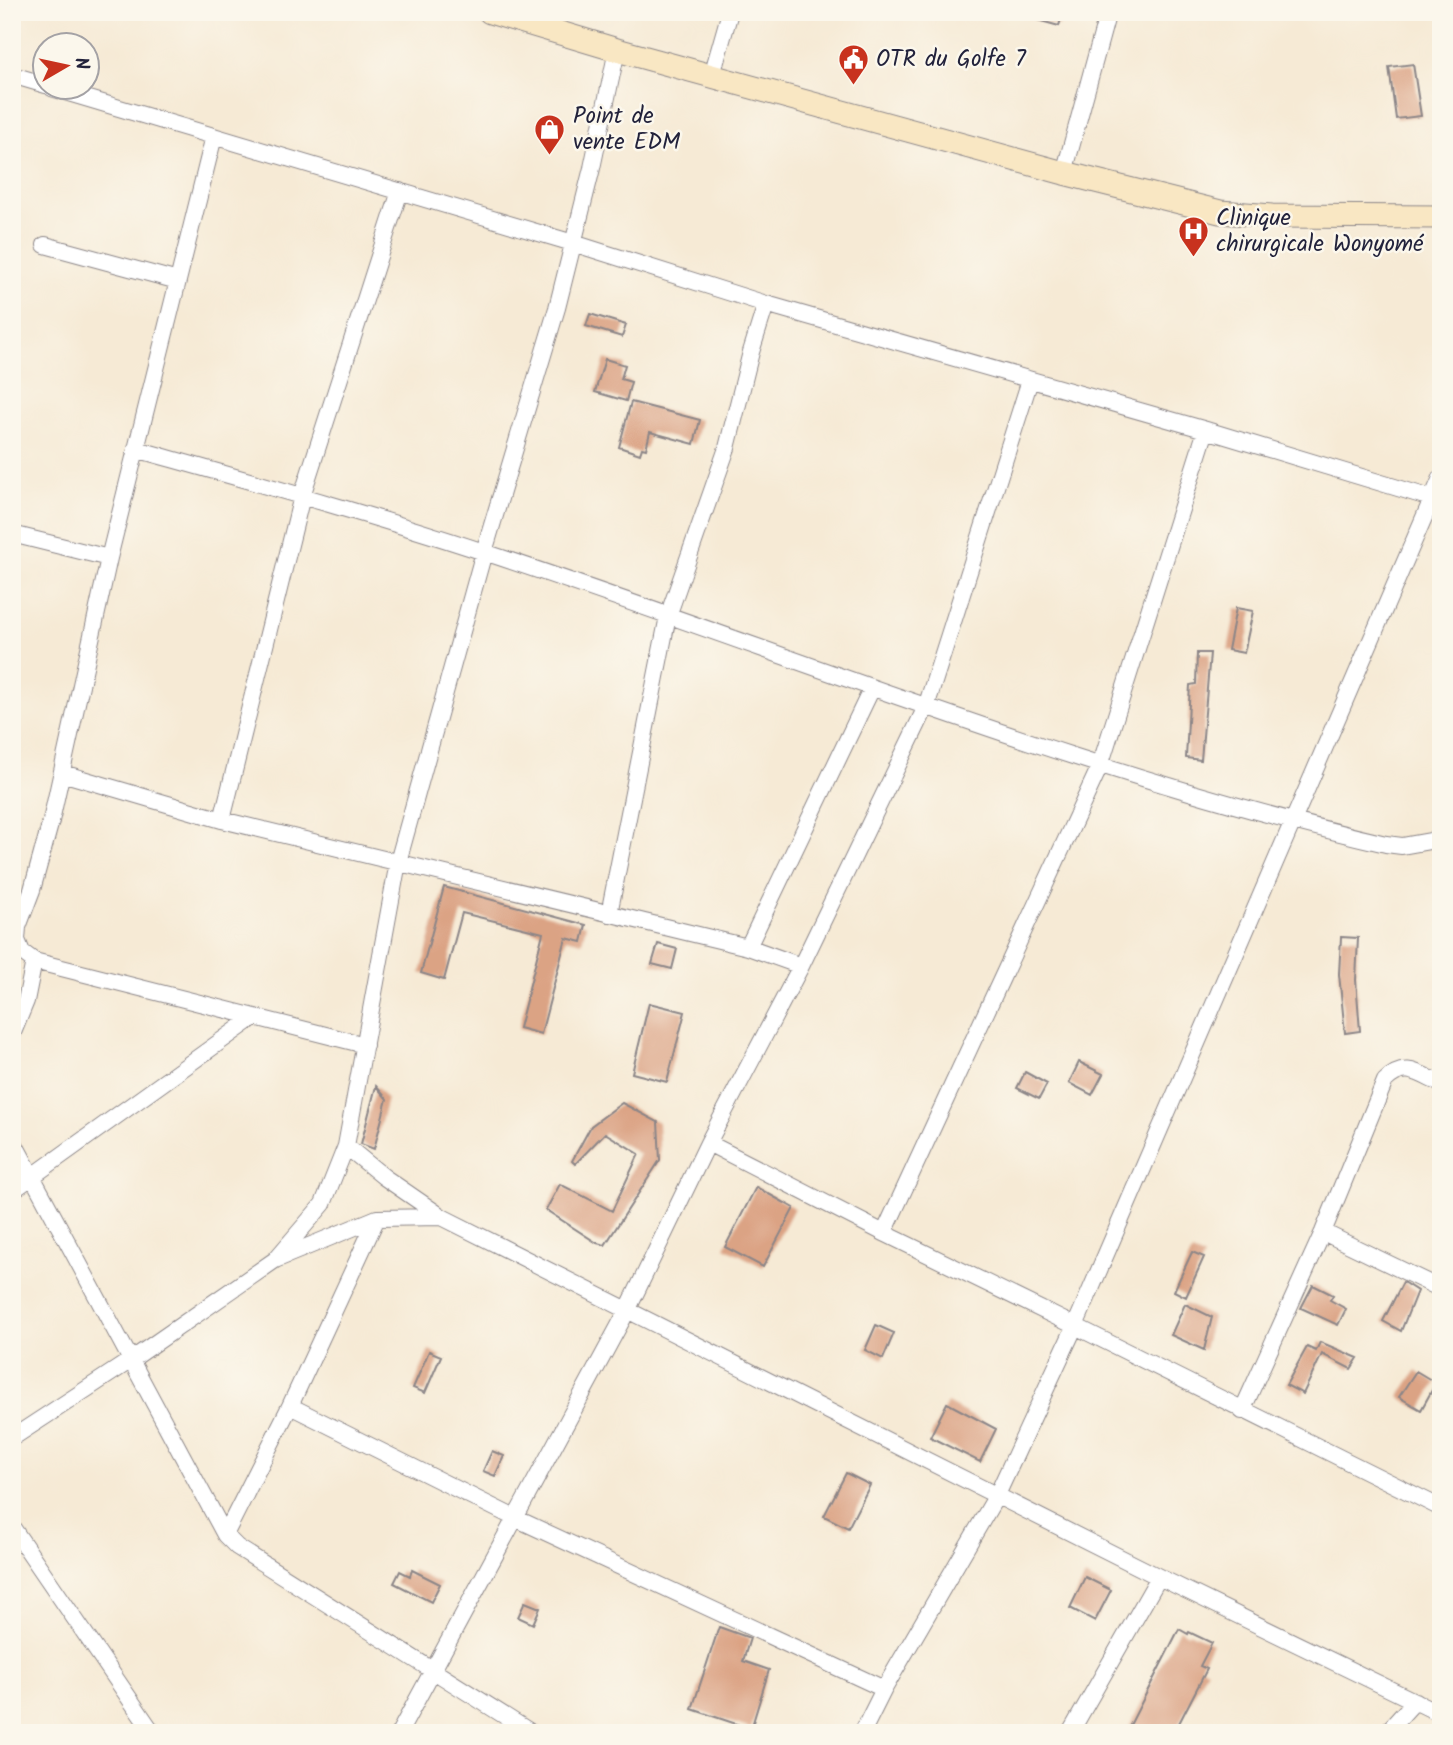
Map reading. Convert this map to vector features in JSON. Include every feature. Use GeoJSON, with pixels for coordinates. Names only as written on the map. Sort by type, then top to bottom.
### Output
{"type":"FeatureCollection","features":[{"type":"Feature","properties":{"kind":"street"},"geometry":{"type":"LineString","coordinates":[[490,12],[536,19],[617,50],[1064,173],[1220,212],[1272,216],[1441,217]]}},
{"type":"Feature","properties":{"kind":"street"},"geometry":{"type":"LineString","coordinates":[[712,75],[730,12]]}},
{"type":"Feature","properties":{"kind":"street"},"geometry":{"type":"LineString","coordinates":[[1064,173],[1108,12]]}},
{"type":"Feature","properties":{"kind":"street"},"geometry":{"type":"LineString","coordinates":[[275,1260],[323,1204],[346,1146],[398,862],[484,552],[557,308],[592,168],[617,50]]}},
{"type":"Feature","properties":{"kind":"street"},"geometry":{"type":"LineString","coordinates":[[12,75],[32,81]]}},
{"type":"Feature","properties":{"kind":"street"},"geometry":{"type":"LineString","coordinates":[[99,102],[573,243],[766,304],[1206,430],[1431,498]]}},
{"type":"Feature","properties":{"kind":"street"},"geometry":{"type":"LineString","coordinates":[[214,136],[136,449],[44,848],[18,927],[17,940],[22,952],[34,961],[365,1045]]}},
{"type":"Feature","properties":{"kind":"street"},"geometry":{"type":"LineString","coordinates":[[222,820],[302,496],[400,191]]}},
{"type":"Feature","properties":{"kind":"street"},"geometry":{"type":"LineString","coordinates":[[46,245],[178,281]]}},
{"type":"Feature","properties":{"kind":"street"},"geometry":{"type":"LineString","coordinates":[[610,914],[667,616],[727,448],[766,304]]}},
{"type":"Feature","properties":{"kind":"street"},"geometry":{"type":"LineString","coordinates":[[399,1733],[627,1311],[708,1143],[801,967],[926,707],[1030,380]]}},
{"type":"Feature","properties":{"kind":"street"},"geometry":{"type":"LineString","coordinates":[[884,1233],[1100,766],[1206,430]]}},
{"type":"Feature","properties":{"kind":"street"},"geometry":{"type":"LineString","coordinates":[[136,449],[484,552],[1100,766],[1291,822],[1402,846],[1441,839]]}},
{"type":"Feature","properties":{"kind":"street"},"geometry":{"type":"LineString","coordinates":[[862,1733],[884,1689],[997,1495],[1075,1326],[1441,478]]}},
{"type":"Feature","properties":{"kind":"street"},"geometry":{"type":"LineString","coordinates":[[12,534],[110,558]]}},
{"type":"Feature","properties":{"kind":"street"},"geometry":{"type":"LineString","coordinates":[[748,947],[872,688]]}},
{"type":"Feature","properties":{"kind":"street"},"geometry":{"type":"LineString","coordinates":[[62,773],[222,820],[748,947],[801,967]]}},
{"type":"Feature","properties":{"kind":"street"},"geometry":{"type":"LineString","coordinates":[[12,1035],[26,1001],[34,961]]}},
{"type":"Feature","properties":{"kind":"street"},"geometry":{"type":"LineString","coordinates":[[12,1191],[253,1018]]}},
{"type":"Feature","properties":{"kind":"street"},"geometry":{"type":"LineString","coordinates":[[1242,1411],[1323,1232],[1385,1081],[1394,1071],[1408,1069],[1441,1084]]}},
{"type":"Feature","properties":{"kind":"street"},"geometry":{"type":"LineString","coordinates":[[12,1139],[225,1535],[237,1547],[531,1733]]}},
{"type":"Feature","properties":{"kind":"street"},"geometry":{"type":"LineString","coordinates":[[708,1143],[884,1233],[1441,1508]]}},
{"type":"Feature","properties":{"kind":"street"},"geometry":{"type":"LineString","coordinates":[[346,1146],[384,1177],[442,1217],[1159,1577],[1441,1714]]}},
{"type":"Feature","properties":{"kind":"street"},"geometry":{"type":"LineString","coordinates":[[12,1438],[131,1360],[275,1260],[377,1218],[442,1217]]}},
{"type":"Feature","properties":{"kind":"street"},"geometry":{"type":"LineString","coordinates":[[225,1535],[290,1406],[377,1218]]}},
{"type":"Feature","properties":{"kind":"street"},"geometry":{"type":"LineString","coordinates":[[1323,1232],[1441,1289]]}},
{"type":"Feature","properties":{"kind":"street"},"geometry":{"type":"LineString","coordinates":[[290,1406],[515,1518],[884,1689]]}},
{"type":"Feature","properties":{"kind":"street"},"geometry":{"type":"LineString","coordinates":[[12,1527],[153,1733]]}},
{"type":"Feature","properties":{"kind":"street"},"geometry":{"type":"LineString","coordinates":[[1070,1733],[1159,1577]]}},
{"type":"Feature","properties":{"kind":"street"},"geometry":{"type":"LineString","coordinates":[[1386,1733],[1415,1701]]}},
{"type":"Feature","properties":{"kind":"building"},"geometry":{"type":"Polygon","coordinates":[[[1023,12],[1063,12],[1059,26],[1023,16],[1023,12]]]}},
{"type":"Feature","properties":{"kind":"building"},"geometry":{"type":"Polygon","coordinates":[[[1413,64],[1421,116],[1396,119],[1389,67],[1413,64]]]}},
{"type":"Feature","properties":{"kind":"building"},"geometry":{"type":"Polygon","coordinates":[[[590,314],[626,325],[622,337],[586,326],[590,314]]]}},
{"type":"Feature","properties":{"kind":"building"},"geometry":{"type":"Polygon","coordinates":[[[605,359],[625,365],[621,379],[631,382],[626,401],[595,392],[605,359]]]}},
{"type":"Feature","properties":{"kind":"building"},"geometry":{"type":"Polygon","coordinates":[[[631,402],[700,420],[694,444],[650,432],[646,449],[642,448],[640,454],[619,447],[631,402]]]}},
{"type":"Feature","properties":{"kind":"building"},"geometry":{"type":"Polygon","coordinates":[[[1236,608],[1253,611],[1244,653],[1228,650],[1236,608]]]}},
{"type":"Feature","properties":{"kind":"building"},"geometry":{"type":"Polygon","coordinates":[[[1197,653],[1210,653],[1201,760],[1186,758],[1190,685],[1196,684],[1197,653]]]}},
{"type":"Feature","properties":{"kind":"building"},"geometry":{"type":"Polygon","coordinates":[[[444,887],[586,925],[582,942],[566,938],[541,1034],[519,1028],[543,933],[462,913],[444,980],[421,973],[444,887]]]}},
{"type":"Feature","properties":{"kind":"building"},"geometry":{"type":"Polygon","coordinates":[[[1341,937],[1358,938],[1356,980],[1360,1031],[1345,1033],[1339,974],[1341,937]]]}},
{"type":"Feature","properties":{"kind":"building"},"geometry":{"type":"Polygon","coordinates":[[[658,944],[677,949],[672,969],[652,964],[658,944]]]}},
{"type":"Feature","properties":{"kind":"building"},"geometry":{"type":"Polygon","coordinates":[[[649,1003],[685,1012],[667,1082],[632,1073],[649,1003]]]}},
{"type":"Feature","properties":{"kind":"building"},"geometry":{"type":"Polygon","coordinates":[[[1079,1062],[1103,1074],[1092,1095],[1069,1083],[1079,1062]]]}},
{"type":"Feature","properties":{"kind":"building"},"geometry":{"type":"Polygon","coordinates":[[[1025,1072],[1047,1084],[1039,1099],[1017,1088],[1025,1072]]]}},
{"type":"Feature","properties":{"kind":"building"},"geometry":{"type":"Polygon","coordinates":[[[376,1086],[387,1099],[374,1149],[361,1144],[376,1086]]]}},
{"type":"Feature","properties":{"kind":"building"},"geometry":{"type":"Polygon","coordinates":[[[622,1103],[658,1122],[660,1160],[605,1245],[597,1243],[546,1210],[560,1184],[612,1211],[639,1154],[605,1133],[575,1164],[572,1161],[591,1126],[622,1103]]]}},
{"type":"Feature","properties":{"kind":"building"},"geometry":{"type":"Polygon","coordinates":[[[756,1187],[794,1208],[763,1267],[725,1247],[756,1187]]]}},
{"type":"Feature","properties":{"kind":"building"},"geometry":{"type":"Polygon","coordinates":[[[1192,1252],[1204,1257],[1186,1297],[1174,1291],[1192,1252]]]}},
{"type":"Feature","properties":{"kind":"building"},"geometry":{"type":"Polygon","coordinates":[[[1403,1282],[1417,1291],[1401,1331],[1383,1321],[1403,1282]]]}},
{"type":"Feature","properties":{"kind":"building"},"geometry":{"type":"Polygon","coordinates":[[[1313,1285],[1333,1295],[1330,1300],[1346,1309],[1338,1325],[1301,1308],[1313,1285]]]}},
{"type":"Feature","properties":{"kind":"building"},"geometry":{"type":"Polygon","coordinates":[[[1185,1304],[1212,1317],[1204,1350],[1171,1335],[1185,1304]]]}},
{"type":"Feature","properties":{"kind":"building"},"geometry":{"type":"Polygon","coordinates":[[[876,1325],[894,1333],[883,1359],[865,1350],[876,1325]]]}},
{"type":"Feature","properties":{"kind":"building"},"geometry":{"type":"Polygon","coordinates":[[[1320,1342],[1358,1358],[1351,1369],[1322,1354],[1303,1394],[1286,1385],[1307,1347],[1316,1351],[1320,1342]]]}},
{"type":"Feature","properties":{"kind":"building"},"geometry":{"type":"Polygon","coordinates":[[[429,1351],[441,1356],[425,1393],[413,1388],[429,1351]]]}},
{"type":"Feature","properties":{"kind":"building"},"geometry":{"type":"Polygon","coordinates":[[[1416,1371],[1436,1383],[1421,1410],[1399,1397],[1416,1371]]]}},
{"type":"Feature","properties":{"kind":"building"},"geometry":{"type":"Polygon","coordinates":[[[947,1403],[996,1429],[980,1462],[930,1437],[947,1403]]]}},
{"type":"Feature","properties":{"kind":"building"},"geometry":{"type":"Polygon","coordinates":[[[492,1451],[504,1456],[495,1476],[483,1471],[492,1451]]]}},
{"type":"Feature","properties":{"kind":"building"},"geometry":{"type":"Polygon","coordinates":[[[846,1473],[870,1485],[848,1528],[824,1516],[846,1473]]]}},
{"type":"Feature","properties":{"kind":"building"},"geometry":{"type":"Polygon","coordinates":[[[412,1570],[440,1584],[431,1602],[394,1583],[400,1571],[410,1576],[412,1570]]]}},
{"type":"Feature","properties":{"kind":"building"},"geometry":{"type":"Polygon","coordinates":[[[1085,1577],[1111,1590],[1095,1621],[1070,1608],[1085,1577]]]}},
{"type":"Feature","properties":{"kind":"building"},"geometry":{"type":"Polygon","coordinates":[[[525,1602],[540,1608],[533,1624],[518,1617],[525,1602]]]}},
{"type":"Feature","properties":{"kind":"building"},"geometry":{"type":"Polygon","coordinates":[[[719,1627],[750,1638],[743,1661],[769,1670],[751,1729],[692,1709],[719,1627]]]}},
{"type":"Feature","properties":{"kind":"building"},"geometry":{"type":"Polygon","coordinates":[[[1179,1629],[1212,1643],[1200,1666],[1207,1669],[1174,1733],[1126,1733],[1179,1629]]]}},
{"type":"Feature","properties":{"kind":"place","name":"OTR du Golfe 7"},"geometry":{"type":"Point","coordinates":[853,87]}},
{"type":"Feature","properties":{"kind":"place","name":"Point de vente EDM"},"geometry":{"type":"Point","coordinates":[550,157]}},
{"type":"Feature","properties":{"kind":"place","name":"Clinique chirurgicale Wonyomé"},"geometry":{"type":"Point","coordinates":[1193,259]}}]}
